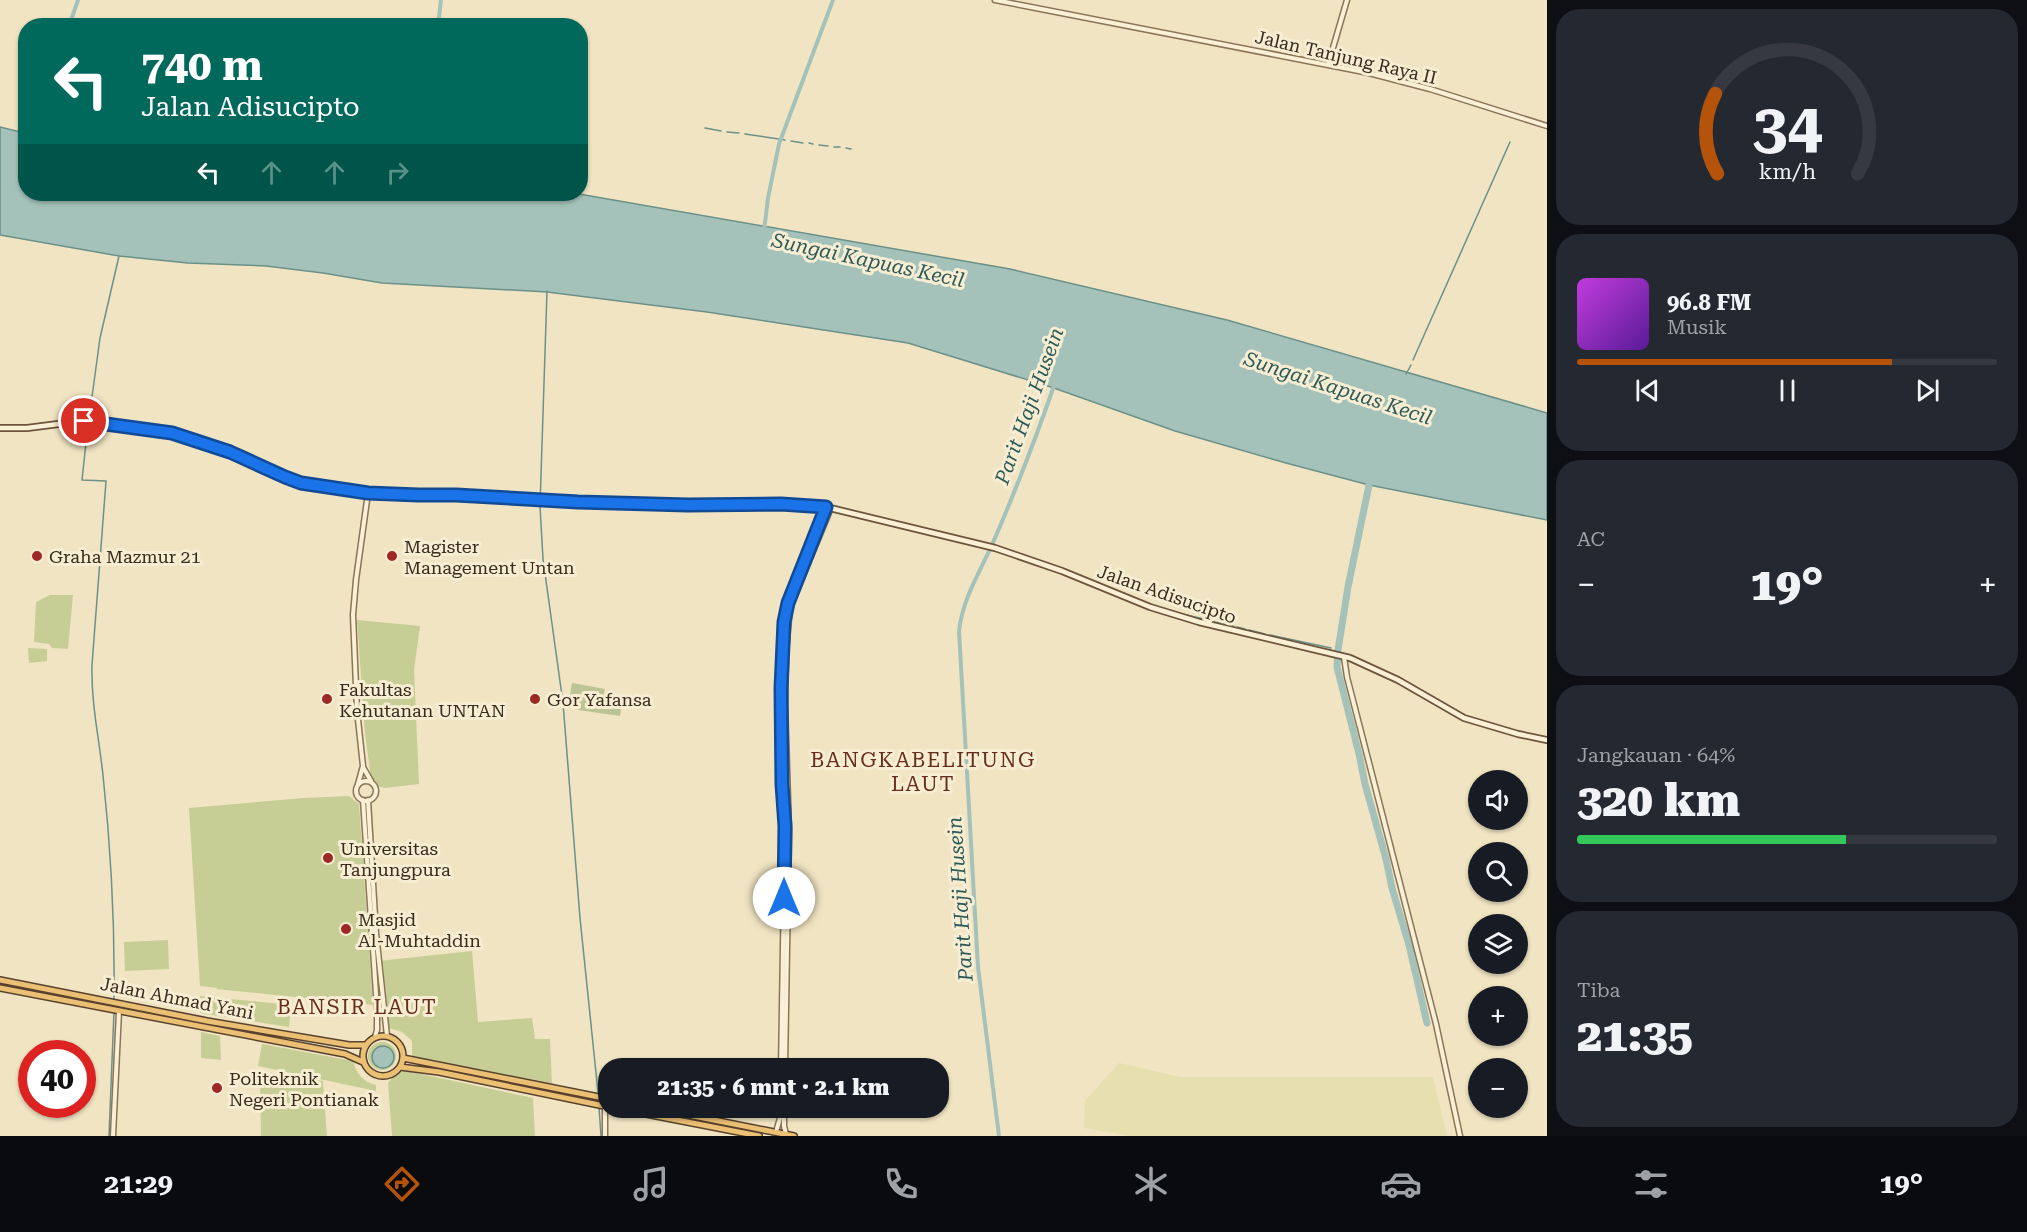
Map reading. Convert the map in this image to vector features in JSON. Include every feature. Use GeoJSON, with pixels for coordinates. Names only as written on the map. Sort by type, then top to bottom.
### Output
{"type":"FeatureCollection","features":[{"type":"Feature","properties":{"kind":"highway","name":"Jalan Ahmad Yani"},"geometry":{"type":"LineString","coordinates":[[0,980],[207,1021],[349,1045],[365,1045]]}},
{"type":"Feature","properties":{"kind":"highway","name":"Jalan Ahmad Yani"},"geometry":{"type":"LineString","coordinates":[[0,988],[345,1054],[363,1062]]}},
{"type":"Feature","properties":{"kind":"highway"},"geometry":{"type":"LineString","coordinates":[[387,1036],[401,1047],[403,1058],[394,1073],[382,1077],[370,1072],[363,1062],[365,1045],[375,1037],[387,1036]]}},
{"type":"Feature","properties":{"kind":"highway"},"geometry":{"type":"LineString","coordinates":[[403,1058],[598,1097]]}},
{"type":"Feature","properties":{"kind":"highway"},"geometry":{"type":"LineString","coordinates":[[400,1066],[598,1104]]}},
{"type":"Feature","properties":{"kind":"highway"},"geometry":{"type":"LineString","coordinates":[[675,1118],[759,1136]]}},
{"type":"Feature","properties":{"kind":"highway"},"geometry":{"type":"LineString","coordinates":[[704,1118],[794,1136]]}},
{"type":"Feature","properties":{"kind":"main road"},"geometry":{"type":"LineString","coordinates":[[0,428],[27,428],[94,421],[172,433],[230,452],[301,483],[368,493],[688,505],[781,504],[828,508]]}},
{"type":"Feature","properties":{"kind":"main road","name":"Jalan Adisucipto"},"geometry":{"type":"LineString","coordinates":[[828,508],[986,545],[1062,571],[1150,607],[1199,622],[1350,658],[1398,680],[1464,718],[1547,740]]}},
{"type":"Feature","properties":{"kind":"street","name":"Jalan Tanjung Raya II"},"geometry":{"type":"LineString","coordinates":[[995,0],[1369,73],[1430,89],[1547,126]]}},
{"type":"Feature","properties":{"kind":"street"},"geometry":{"type":"LineString","coordinates":[[1328,65],[1347,0]]}},
{"type":"Feature","properties":{"kind":"street"},"geometry":{"type":"LineString","coordinates":[[366,800],[375,793],[375,788],[363,766],[357,710],[354,615],[356,580],[368,493]]}},
{"type":"Feature","properties":{"kind":"street"},"geometry":{"type":"LineString","coordinates":[[783,1058],[785,826],[782,784],[785,611],[828,508]]}},
{"type":"Feature","properties":{"kind":"street"},"geometry":{"type":"LineString","coordinates":[[1339,656],[1346,668],[1436,1024],[1460,1136]]}},
{"type":"Feature","properties":{"kind":"street"},"geometry":{"type":"LineString","coordinates":[[1346,668],[1350,658]]}},
{"type":"Feature","properties":{"kind":"street"},"geometry":{"type":"LineString","coordinates":[[363,766],[356,789],[357,795],[366,800]]}},
{"type":"Feature","properties":{"kind":"street"},"geometry":{"type":"LineString","coordinates":[[358,784],[365,781],[371,783]]}},
{"type":"Feature","properties":{"kind":"street"},"geometry":{"type":"LineString","coordinates":[[366,800],[373,923],[387,1036]]}},
{"type":"Feature","properties":{"kind":"street"},"geometry":{"type":"LineString","coordinates":[[374,933],[377,1009],[375,1037]]}},
{"type":"Feature","properties":{"kind":"street"},"geometry":{"type":"LineString","coordinates":[[113,1136],[118,1011]]}},
{"type":"Feature","properties":{"kind":"street"},"geometry":{"type":"LineString","coordinates":[[605,1136],[606,1118]]}},
{"type":"Feature","properties":{"kind":"street"},"geometry":{"type":"LineString","coordinates":[[776,1132],[780,1118]]}},
{"type":"Feature","properties":{"kind":"street"},"geometry":{"type":"LineString","coordinates":[[783,1118],[786,1134]]}},
{"type":"Feature","properties":{"kind":"shaded area"},"geometry":{"type":"Polygon","coordinates":[[[1119,1063],[1180,1077],[1433,1077],[1447,1136],[1130,1136],[1084,1128],[1085,1101],[1119,1063]]]}},
{"type":"Feature","properties":{"kind":"green space"},"geometry":{"type":"Polygon","coordinates":[[[50,595],[73,595],[68,649],[52,648],[49,644],[34,642],[36,602],[50,595]]]}},
{"type":"Feature","properties":{"kind":"green space"},"geometry":{"type":"Polygon","coordinates":[[[357,620],[420,626],[414,670],[419,784],[385,788],[377,786],[371,778],[365,733],[357,620]]]}},
{"type":"Feature","properties":{"kind":"green space"},"geometry":{"type":"Polygon","coordinates":[[[28,648],[47,649],[47,661],[29,663],[28,648]]]}},
{"type":"Feature","properties":{"kind":"green space"},"geometry":{"type":"Polygon","coordinates":[[[572,683],[605,689],[603,699],[622,702],[620,716],[578,710],[579,698],[570,696],[572,683]]]}},
{"type":"Feature","properties":{"kind":"green space"},"geometry":{"type":"Polygon","coordinates":[[[349,796],[359,804],[373,1005],[200,986],[189,808],[349,796]]]}},
{"type":"Feature","properties":{"kind":"green space"},"geometry":{"type":"Polygon","coordinates":[[[168,940],[169,969],[125,971],[124,942],[168,940]]]}},
{"type":"Feature","properties":{"kind":"green space"},"geometry":{"type":"Polygon","coordinates":[[[472,951],[478,1022],[532,1018],[535,1039],[550,1039],[552,1085],[412,1057],[412,1041],[402,1032],[389,1028],[383,965],[379,961],[472,951]]]}},
{"type":"Feature","properties":{"kind":"green space"},"geometry":{"type":"Polygon","coordinates":[[[200,996],[291,1005],[289,1027],[200,1013],[200,996]]]}},
{"type":"Feature","properties":{"kind":"green space"},"geometry":{"type":"Polygon","coordinates":[[[201,1032],[220,1036],[221,1060],[201,1058],[201,1032]]]}},
{"type":"Feature","properties":{"kind":"green space"},"geometry":{"type":"Polygon","coordinates":[[[382,1042],[392,1046],[396,1056],[392,1066],[382,1070],[372,1066],[368,1056],[372,1046],[382,1042]]]}},
{"type":"Feature","properties":{"kind":"green space"},"geometry":{"type":"Polygon","coordinates":[[[262,1044],[353,1061],[361,1076],[367,1082],[376,1085],[376,1091],[258,1066],[262,1044]]]}},
{"type":"Feature","properties":{"kind":"green space"},"geometry":{"type":"Polygon","coordinates":[[[407,1069],[407,1071],[533,1098],[535,1136],[392,1136],[388,1083],[397,1072],[407,1069]]]}},
{"type":"Feature","properties":{"kind":"green space"},"geometry":{"type":"Polygon","coordinates":[[[260,1073],[323,1081],[327,1136],[261,1136],[260,1073]]]}},
{"type":"Feature","properties":{"kind":"water","name":"Sungai Kapuas Kecil"},"geometry":{"type":"Polygon","coordinates":[[[0,127],[18,131],[18,201],[588,201],[588,196],[1010,269],[1227,320],[1547,413],[1547,520],[1369,485],[1286,463],[1175,431],[1051,387],[908,343],[707,312],[547,292],[382,283],[266,266],[188,263],[119,256],[0,235],[0,127]]]}},
{"type":"Feature","properties":{"kind":"water"},"geometry":{"type":"Polygon","coordinates":[[[383,1046],[391,1049],[394,1057],[391,1065],[383,1068],[375,1065],[372,1057],[375,1049],[383,1046]]]}},
{"type":"Feature","properties":{"kind":"waterway"},"geometry":{"type":"LineString","coordinates":[[72,18],[78,0]]}},
{"type":"Feature","properties":{"kind":"waterway"},"geometry":{"type":"LineString","coordinates":[[439,18],[441,0]]}},
{"type":"Feature","properties":{"kind":"waterway"},"geometry":{"type":"LineString","coordinates":[[764,231],[779,144],[833,0]]}},
{"type":"Feature","properties":{"kind":"waterway"},"geometry":{"type":"LineString","coordinates":[[705,128],[721,131]]}},
{"type":"Feature","properties":{"kind":"waterway"},"geometry":{"type":"LineString","coordinates":[[727,132],[739,133]]}},
{"type":"Feature","properties":{"kind":"waterway"},"geometry":{"type":"LineString","coordinates":[[745,134],[785,140]]}},
{"type":"Feature","properties":{"kind":"waterway"},"geometry":{"type":"LineString","coordinates":[[791,141],[803,143]]}},
{"type":"Feature","properties":{"kind":"waterway"},"geometry":{"type":"LineString","coordinates":[[1413,360],[1510,142]]}},
{"type":"Feature","properties":{"kind":"waterway"},"geometry":{"type":"LineString","coordinates":[[809,143],[813,144]]}},
{"type":"Feature","properties":{"kind":"waterway"},"geometry":{"type":"LineString","coordinates":[[819,145],[828,146]]}},
{"type":"Feature","properties":{"kind":"waterway"},"geometry":{"type":"LineString","coordinates":[[834,147],[840,147]]}},
{"type":"Feature","properties":{"kind":"waterway"},"geometry":{"type":"LineString","coordinates":[[846,148],[851,149]]}},
{"type":"Feature","properties":{"kind":"waterway"},"geometry":{"type":"LineString","coordinates":[[89,419],[100,338],[119,256]]}},
{"type":"Feature","properties":{"kind":"waterway"},"geometry":{"type":"LineString","coordinates":[[547,291],[540,506],[543,559],[563,703],[580,918],[598,1092]]}},
{"type":"Feature","properties":{"kind":"waterway"},"geometry":{"type":"LineString","coordinates":[[1406,374],[1411,365]]}},
{"type":"Feature","properties":{"kind":"waterway","name":"Parit Haji Husein"},"geometry":{"type":"LineString","coordinates":[[999,1136],[978,967],[959,631],[964,606],[1011,500],[1055,383]]}},
{"type":"Feature","properties":{"kind":"waterway"},"geometry":{"type":"LineString","coordinates":[[88,424],[82,480],[106,481],[92,679],[110,859],[114,1000]]}},
{"type":"Feature","properties":{"kind":"waterway"},"geometry":{"type":"LineString","coordinates":[[1369,485],[1348,587],[1337,667],[1427,1023]]}},
{"type":"Feature","properties":{"kind":"waterway"},"geometry":{"type":"LineString","coordinates":[[1173,612],[1204,619]]}},
{"type":"Feature","properties":{"kind":"waterway"},"geometry":{"type":"LineString","coordinates":[[1214,622],[1224,624]]}},
{"type":"Feature","properties":{"kind":"waterway"},"geometry":{"type":"LineString","coordinates":[[1237,627],[1245,629]]}},
{"type":"Feature","properties":{"kind":"waterway"},"geometry":{"type":"LineString","coordinates":[[1249,630],[1265,634]]}},
{"type":"Feature","properties":{"kind":"waterway"},"geometry":{"type":"LineString","coordinates":[[1270,635],[1331,648]]}},
{"type":"Feature","properties":{"kind":"waterway"},"geometry":{"type":"LineString","coordinates":[[109,1136],[114,1011]]}},
{"type":"Feature","properties":{"kind":"waterway"},"geometry":{"type":"LineString","coordinates":[[600,1118],[601,1136]]}},
{"type":"Feature","properties":{"kind":"place","name":"Graha Mazmur 21"},"geometry":{"type":"Point","coordinates":[37,556]}},
{"type":"Feature","properties":{"kind":"place","name":"Magister Management Untan"},"geometry":{"type":"Point","coordinates":[392,556]}},
{"type":"Feature","properties":{"kind":"place","name":"Fakultas Kehutanan UNTAN"},"geometry":{"type":"Point","coordinates":[327,699]}},
{"type":"Feature","properties":{"kind":"place","name":"Gor Yafansa"},"geometry":{"type":"Point","coordinates":[535,699]}},
{"type":"Feature","properties":{"kind":"place","name":"Universitas Tanjungpura"},"geometry":{"type":"Point","coordinates":[328,858]}},
{"type":"Feature","properties":{"kind":"place","name":"Masjid Al-Muhtaddin"},"geometry":{"type":"Point","coordinates":[346,929]}},
{"type":"Feature","properties":{"kind":"place","name":"Politeknik Negeri Pontianak"},"geometry":{"type":"Point","coordinates":[217,1088]}},
{"type":"Feature","properties":{"kind":"district","name":"BANGKABELITUNG LAUT"},"geometry":{"type":"Point","coordinates":[923,772]}},
{"type":"Feature","properties":{"kind":"district","name":"BANSIR LAUT"},"geometry":{"type":"Point","coordinates":[357,1007]}},
{"type":"Feature","properties":{"kind":"route"},"geometry":{"type":"LineString","coordinates":[[84,421],[172,433],[230,452],[301,483],[368,493],[578,502],[688,505],[781,504],[826,507],[785,611],[781,657],[782,784],[785,826],[784,898]]}}]}
